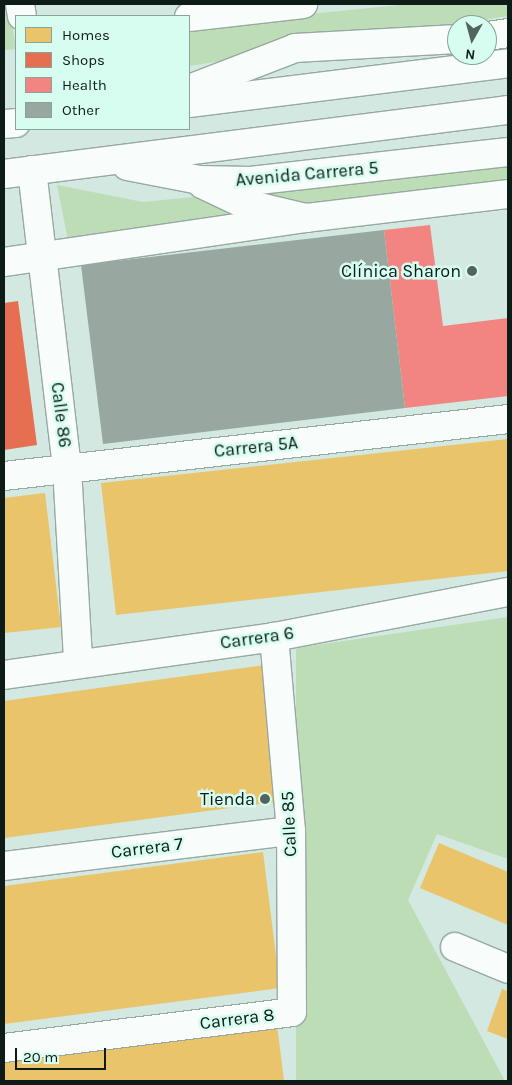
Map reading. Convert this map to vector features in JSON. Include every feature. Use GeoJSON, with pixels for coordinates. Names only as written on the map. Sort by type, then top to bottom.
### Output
{"type":"FeatureCollection","features":[{"type":"Feature","properties":{"kind":"street"},"geometry":{"type":"LineString","coordinates":[[190,17],[296,4]]}},
{"type":"Feature","properties":{"kind":"street"},"geometry":{"type":"LineString","coordinates":[[190,89],[295,48],[447,40]]}},
{"type":"Feature","properties":{"kind":"street"},"geometry":{"type":"LineString","coordinates":[[190,103],[508,63]]}},
{"type":"Feature","properties":{"kind":"street","name":"Avenida Carrera 5"},"geometry":{"type":"LineString","coordinates":[[4,174],[508,110]]}},
{"type":"Feature","properties":{"kind":"street","name":"Avenida Carrera 5"},"geometry":{"type":"LineString","coordinates":[[106,161],[187,177],[294,178],[508,152]]}},
{"type":"Feature","properties":{"kind":"street","name":"Calle 86"},"geometry":{"type":"LineString","coordinates":[[32,170],[40,256],[67,468],[78,661]]}},
{"type":"Feature","properties":{"kind":"street"},"geometry":{"type":"LineString","coordinates":[[187,177],[242,203],[306,218]]}},
{"type":"Feature","properties":{"kind":"street"},"geometry":{"type":"LineString","coordinates":[[4,262],[306,218],[508,194]]}},
{"type":"Feature","properties":{"kind":"street","name":"Carrera 5A"},"geometry":{"type":"LineString","coordinates":[[4,476],[508,418]]}},
{"type":"Feature","properties":{"kind":"street","name":"Carrera 6"},"geometry":{"type":"LineString","coordinates":[[4,675],[78,661],[274,636],[508,592]]}},
{"type":"Feature","properties":{"kind":"street","name":"Calle 85"},"geometry":{"type":"LineString","coordinates":[[274,636],[291,831],[292,1012]]}},
{"type":"Feature","properties":{"kind":"street","name":"Carrera 7"},"geometry":{"type":"LineString","coordinates":[[4,866],[291,831]]}},
{"type":"Feature","properties":{"kind":"street"},"geometry":{"type":"LineString","coordinates":[[455,947],[508,969]]}},
{"type":"Feature","properties":{"kind":"street","name":"Carrera 8"},"geometry":{"type":"LineString","coordinates":[[4,1048],[292,1012]]}},
{"type":"Feature","properties":{"kind":"green space"},"geometry":{"type":"Polygon","coordinates":[[[4,4],[9,4],[15,49],[4,50],[4,4]]]}},
{"type":"Feature","properties":{"kind":"green space"},"geometry":{"type":"Polygon","coordinates":[[[410,4],[508,4],[508,16],[497,18],[497,15],[447,15],[447,26],[190,66],[190,26],[410,4]]]}},
{"type":"Feature","properties":{"kind":"green space"},"geometry":{"type":"Polygon","coordinates":[[[508,166],[508,186],[68,240],[57,185],[143,202],[508,166]]]}},
{"type":"Feature","properties":{"kind":"green space"},"geometry":{"type":"Polygon","coordinates":[[[508,617],[508,859],[437,834],[408,900],[505,1081],[296,1081],[296,648],[508,617]]]}},
{"type":"Feature","properties":{"kind":"building: Homes"},"geometry":{"type":"Polygon","coordinates":[[[508,439],[508,571],[116,615],[101,483],[508,439]]]}},
{"type":"Feature","properties":{"kind":"building: Homes"},"geometry":{"type":"Polygon","coordinates":[[[45,493],[61,627],[4,633],[4,498],[45,493]]]}},
{"type":"Feature","properties":{"kind":"building: Homes"},"geometry":{"type":"Polygon","coordinates":[[[265,665],[283,801],[4,838],[4,701],[265,665]]]}},
{"type":"Feature","properties":{"kind":"building: Homes"},"geometry":{"type":"Polygon","coordinates":[[[439,843],[508,872],[508,925],[420,888],[439,843]]]}},
{"type":"Feature","properties":{"kind":"building: Homes"},"geometry":{"type":"Polygon","coordinates":[[[263,852],[280,988],[4,1024],[4,886],[263,852]]]}},
{"type":"Feature","properties":{"kind":"building: Homes"},"geometry":{"type":"Polygon","coordinates":[[[502,989],[508,991],[508,1039],[487,1031],[502,989]]]}},
{"type":"Feature","properties":{"kind":"building: Homes"},"geometry":{"type":"Polygon","coordinates":[[[277,1025],[284,1081],[4,1081],[4,1060],[277,1025]]]}},
{"type":"Feature","properties":{"kind":"building: Shops"},"geometry":{"type":"Polygon","coordinates":[[[18,301],[37,445],[4,450],[4,303],[18,301]]]}},
{"type":"Feature","properties":{"kind":"building: Health"},"geometry":{"type":"Polygon","coordinates":[[[430,225],[443,326],[508,318],[508,396],[405,408],[384,230],[430,225]]]}},
{"type":"Feature","properties":{"kind":"building: Other"},"geometry":{"type":"Polygon","coordinates":[[[384,230],[405,408],[103,444],[81,265],[384,230]]]}},
{"type":"Feature","properties":{"kind":"place","name":"Clínica Sharon"},"geometry":{"type":"Point","coordinates":[472,271]}},
{"type":"Feature","properties":{"kind":"place","name":"Tienda"},"geometry":{"type":"Point","coordinates":[265,799]}}]}
